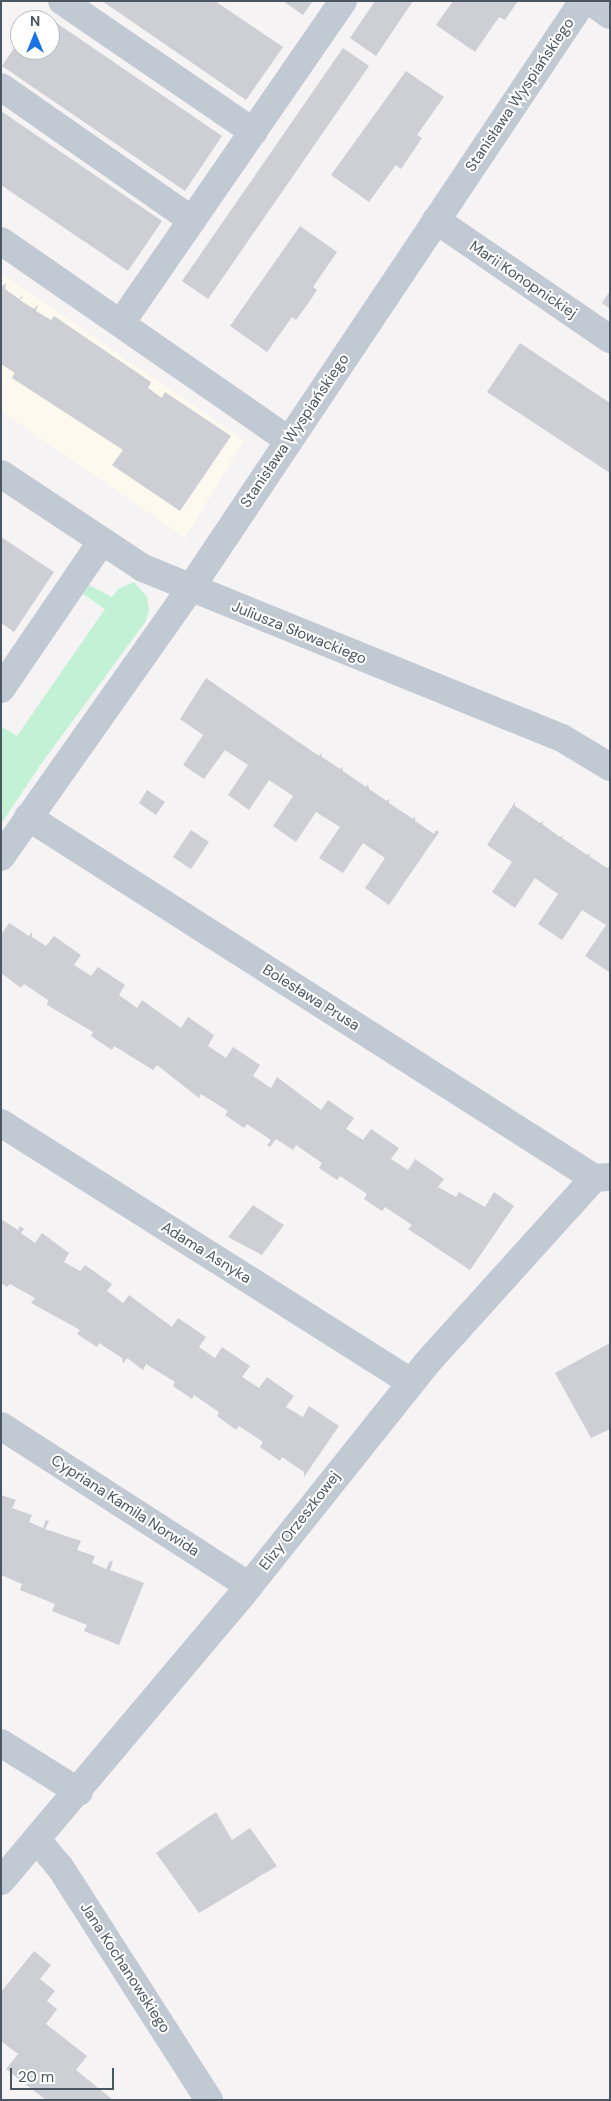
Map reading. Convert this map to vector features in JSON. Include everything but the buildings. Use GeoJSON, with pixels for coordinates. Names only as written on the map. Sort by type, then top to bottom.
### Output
{"type":"FeatureCollection","features":[{"type":"Feature","properties":{"kind":"street"},"geometry":{"type":"LineString","coordinates":[[62,1],[253,132]]}},
{"type":"Feature","properties":{"kind":"street"},"geometry":{"type":"LineString","coordinates":[[121,323],[343,1]]}},
{"type":"Feature","properties":{"kind":"street","name":"Stanisława Wyspiańskiego"},"geometry":{"type":"LineString","coordinates":[[1,857],[190,589],[583,1]]}},
{"type":"Feature","properties":{"kind":"street"},"geometry":{"type":"LineString","coordinates":[[590,1],[610,15]]}},
{"type":"Feature","properties":{"kind":"street"},"geometry":{"type":"LineString","coordinates":[[1,87],[192,220]]}},
{"type":"Feature","properties":{"kind":"street","name":"Marii Konopnickiej"},"geometry":{"type":"LineString","coordinates":[[436,220],[610,339]]}},
{"type":"Feature","properties":{"kind":"street"},"geometry":{"type":"LineString","coordinates":[[1,241],[288,440]]}},
{"type":"Feature","properties":{"kind":"street","name":"Juliusza Słowackiego"},"geometry":{"type":"LineString","coordinates":[[1,474],[143,568],[190,589],[562,738],[610,768]]}},
{"type":"Feature","properties":{"kind":"street"},"geometry":{"type":"LineString","coordinates":[[1,689],[102,541]]}},
{"type":"Feature","properties":{"kind":"street","name":"Bolesława Prusa"},"geometry":{"type":"LineString","coordinates":[[28,817],[602,1178]]}},
{"type":"Feature","properties":{"kind":"street","name":"Adama Asnyka"},"geometry":{"type":"LineString","coordinates":[[1,1123],[411,1382]]}},
{"type":"Feature","properties":{"kind":"street","name":"Elizy Orzeszkowej"},"geometry":{"type":"LineString","coordinates":[[1,1881],[79,1792],[249,1586],[411,1382],[602,1178]]}},
{"type":"Feature","properties":{"kind":"street","name":"Cypriana Kamila Norwida"},"geometry":{"type":"LineString","coordinates":[[1,1426],[249,1586]]}},
{"type":"Feature","properties":{"kind":"street"},"geometry":{"type":"LineString","coordinates":[[1,1743],[79,1792]]}},
{"type":"Feature","properties":{"kind":"street","name":"Jana Kochanowskiego"},"geometry":{"type":"LineString","coordinates":[[37,1840],[60,1867],[209,2100]]}},
{"type":"Feature","properties":{"kind":"shaded area"},"geometry":{"type":"Polygon","coordinates":[[[1,273],[244,440],[185,538],[1,411],[1,273]]]}},
{"type":"Feature","properties":{"kind":"green space"},"geometry":{"type":"Polygon","coordinates":[[[134,582],[147,597],[149,610],[146,621],[41,764],[1,824],[1,726],[17,736],[105,609],[83,594],[89,585],[112,597],[118,589],[134,582]]]}}]}
